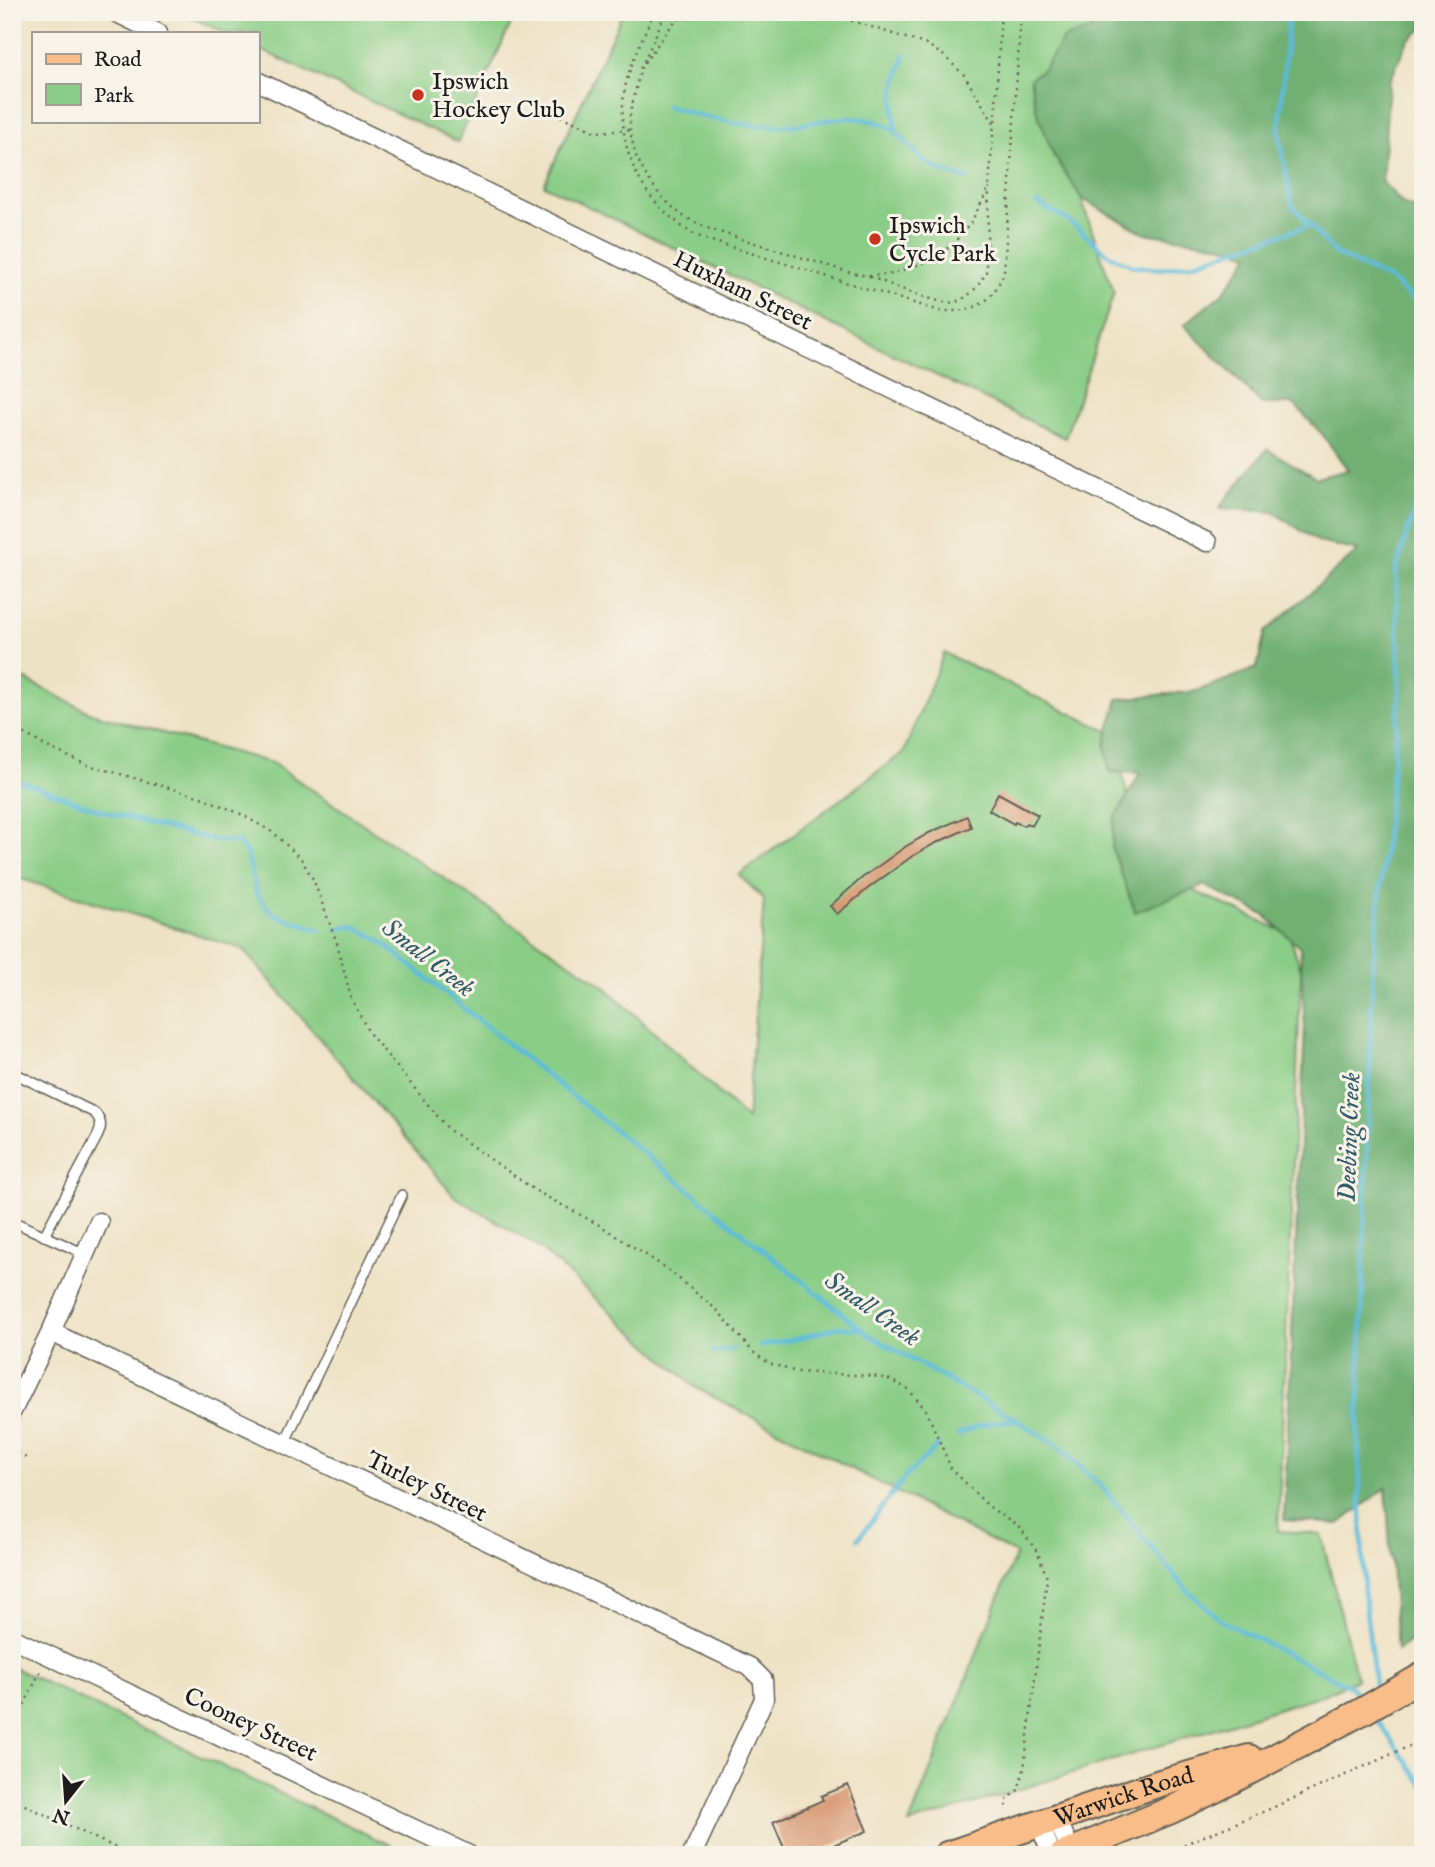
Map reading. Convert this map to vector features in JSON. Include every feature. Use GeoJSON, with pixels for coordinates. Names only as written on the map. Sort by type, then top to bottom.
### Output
{"type":"FeatureCollection","features":[{"type":"Feature","properties":{"kind":"main road","name":"Warwick Road"},"geometry":{"type":"LineString","coordinates":[[1065,1854],[1193,1799],[1334,1726],[1423,1676]]}},
{"type":"Feature","properties":{"kind":"main road","name":"Warwick Road"},"geometry":{"type":"LineString","coordinates":[[947,1855],[1157,1784],[1299,1743]]}},
{"type":"Feature","properties":{"kind":"street"},"geometry":{"type":"LineString","coordinates":[[115,12],[156,32]]}},
{"type":"Feature","properties":{"kind":"street","name":"Huxham Street"},"geometry":{"type":"LineString","coordinates":[[259,82],[1207,542]]}},
{"type":"Feature","properties":{"kind":"street"},"geometry":{"type":"LineString","coordinates":[[12,1411],[51,1332],[99,1222]]}},
{"type":"Feature","properties":{"kind":"street","name":"Turley Street"},"geometry":{"type":"LineString","coordinates":[[51,1332],[750,1667],[763,1680],[764,1699],[692,1855]]}},
{"type":"Feature","properties":{"kind":"street","name":"Cooney Street"},"geometry":{"type":"LineString","coordinates":[[12,1638],[469,1855]]}},
{"type":"Feature","properties":{"kind":"street"},"geometry":{"type":"LineString","coordinates":[[1048,1820],[1065,1854]]}},
{"type":"Feature","properties":{"kind":"lane"},"geometry":{"type":"LineString","coordinates":[[12,1072],[95,1113],[101,1120],[97,1138],[44,1236]]}},
{"type":"Feature","properties":{"kind":"lane"},"geometry":{"type":"LineString","coordinates":[[284,1444],[402,1195]]}},
{"type":"Feature","properties":{"kind":"lane"},"geometry":{"type":"LineString","coordinates":[[12,1222],[85,1254]]}},
{"type":"Feature","properties":{"kind":"path"},"geometry":{"type":"LineString","coordinates":[[654,12],[625,85],[622,110],[623,130],[631,161],[641,185],[660,208],[689,232],[940,312],[963,312],[982,304],[998,288],[1004,272],[1021,12]]}},
{"type":"Feature","properties":{"kind":"path"},"geometry":{"type":"LineString","coordinates":[[666,12],[641,67],[630,113],[635,154],[659,194],[681,215],[707,228],[868,276],[941,302],[954,302],[974,290],[982,282],[986,272],[1001,12]]}},
{"type":"Feature","properties":{"kind":"path"},"geometry":{"type":"LineString","coordinates":[[641,67],[676,21],[693,12]]}},
{"type":"Feature","properties":{"kind":"path"},"geometry":{"type":"LineString","coordinates":[[824,12],[928,45],[964,75],[994,123]]}},
{"type":"Feature","properties":{"kind":"path"},"geometry":{"type":"LineString","coordinates":[[554,113],[596,132],[630,130]]}},
{"type":"Feature","properties":{"kind":"path"},"geometry":{"type":"LineString","coordinates":[[868,276],[891,274],[923,263],[951,246],[971,224],[989,185]]}},
{"type":"Feature","properties":{"kind":"path"},"geometry":{"type":"LineString","coordinates":[[12,726],[45,746],[85,764],[201,797],[239,813],[274,833],[301,859],[313,880],[338,943],[351,998],[369,1033],[449,1130],[536,1191],[601,1226],[666,1268],[718,1311],[753,1352],[768,1363],[797,1372],[880,1377],[908,1389],[926,1410],[951,1468],[988,1505],[1021,1529],[1038,1553],[1047,1578],[1024,1769],[1018,1790],[1005,1802],[1008,1811]]}},
{"type":"Feature","properties":{"kind":"path"},"geometry":{"type":"LineString","coordinates":[[12,1450],[26,1458]]}},
{"type":"Feature","properties":{"kind":"path"},"geometry":{"type":"LineString","coordinates":[[12,1730],[48,1655]]}},
{"type":"Feature","properties":{"kind":"path"},"geometry":{"type":"LineString","coordinates":[[1158,1855],[1263,1812],[1423,1740]]}},
{"type":"Feature","properties":{"kind":"path"},"geometry":{"type":"LineString","coordinates":[[12,1799],[131,1855]]}},
{"type":"Feature","properties":{"kind":"green space","name":"Ipswich Hockey Club"},"geometry":{"type":"Polygon","coordinates":[[[180,12],[516,12],[458,142],[259,49],[259,32],[223,32],[180,12]]]}},
{"type":"Feature","properties":{"kind":"green space","name":"Ipswich Cycle Park"},"geometry":{"type":"Polygon","coordinates":[[[623,12],[1111,12],[1072,173],[1114,293],[1065,438],[544,185],[623,12]]]}},
{"type":"Feature","properties":{"kind":"green space"},"geometry":{"type":"Polygon","coordinates":[[[1093,12],[1423,12],[1423,29],[1408,40],[1389,82],[1382,182],[1404,205],[1423,211],[1423,1630],[1397,1651],[1386,1488],[1339,1524],[1284,1520],[1305,1026],[1300,947],[1264,915],[1204,885],[1135,912],[1112,848],[1114,820],[1140,773],[1110,772],[1105,744],[1118,699],[1197,691],[1257,668],[1265,632],[1358,551],[1319,542],[1273,512],[1219,508],[1267,449],[1316,478],[1348,470],[1322,434],[1294,404],[1262,404],[1184,325],[1224,292],[1250,254],[1217,244],[1144,233],[1082,199],[1053,154],[1036,109],[1030,79],[1044,68],[1064,38],[1091,30],[1093,12]]]}},
{"type":"Feature","properties":{"kind":"green space"},"geometry":{"type":"Polygon","coordinates":[[[944,653],[1112,733],[1146,869],[1289,934],[1301,970],[1278,1531],[1321,1534],[1357,1679],[1325,1694],[909,1824],[1016,1554],[696,1388],[536,1245],[454,1196],[243,949],[12,876],[12,673],[91,713],[272,763],[603,985],[747,1119],[764,899],[739,875],[904,752],[944,653]]]}},
{"type":"Feature","properties":{"kind":"green space"},"geometry":{"type":"Polygon","coordinates":[[[12,1667],[411,1855],[12,1855],[12,1667]]]}},
{"type":"Feature","properties":{"kind":"building"},"geometry":{"type":"Polygon","coordinates":[[[998,793],[1038,815],[1032,826],[1026,823],[1024,826],[1015,822],[1014,824],[989,810],[998,793]]]}},
{"type":"Feature","properties":{"kind":"building"},"geometry":{"type":"Polygon","coordinates":[[[967,816],[971,827],[911,857],[837,914],[830,906],[862,878],[905,847],[967,816]]]}},
{"type":"Feature","properties":{"kind":"building"},"geometry":{"type":"Polygon","coordinates":[[[848,1785],[867,1831],[809,1855],[787,1855],[773,1822],[823,1800],[821,1796],[848,1785]]]}},
{"type":"Feature","properties":{"kind":"waterway","name":"Deebing Creek"},"geometry":{"type":"LineString","coordinates":[[1289,12],[1279,133],[1292,205],[1336,254],[1391,280],[1417,303],[1423,317]]}},
{"type":"Feature","properties":{"kind":"waterway"},"geometry":{"type":"LineString","coordinates":[[896,131],[895,88],[905,54]]}},
{"type":"Feature","properties":{"kind":"waterway"},"geometry":{"type":"LineString","coordinates":[[667,106],[714,119],[761,126],[794,125],[840,118],[868,120],[894,130],[915,153],[933,166],[967,179]]}},
{"type":"Feature","properties":{"kind":"waterway"},"geometry":{"type":"LineString","coordinates":[[1037,203],[1069,221],[1109,255],[1133,266],[1159,269],[1192,264],[1310,225]]}},
{"type":"Feature","properties":{"kind":"waterway","name":"Deebing Creek"},"geometry":{"type":"LineString","coordinates":[[1376,1693],[1364,1592],[1358,1434],[1373,964],[1400,693],[1396,570],[1423,482]]}},
{"type":"Feature","properties":{"kind":"waterway","name":"Small Creek"},"geometry":{"type":"LineString","coordinates":[[12,778],[105,812],[216,841],[237,842],[247,854],[257,895],[273,914],[319,930]]}},
{"type":"Feature","properties":{"kind":"waterway","name":"Small Creek"},"geometry":{"type":"LineString","coordinates":[[337,929],[353,926],[378,939],[869,1335],[1059,1447],[1101,1486],[1186,1589],[1222,1621],[1351,1687],[1363,1701]]}},
{"type":"Feature","properties":{"kind":"waterway"},"geometry":{"type":"LineString","coordinates":[[760,1346],[838,1327],[858,1329]]}},
{"type":"Feature","properties":{"kind":"waterway"},"geometry":{"type":"LineString","coordinates":[[714,1352],[733,1349]]}},
{"type":"Feature","properties":{"kind":"waterway"},"geometry":{"type":"LineString","coordinates":[[958,1435],[987,1424],[1017,1420]]}},
{"type":"Feature","properties":{"kind":"waterway"},"geometry":{"type":"LineString","coordinates":[[858,1539],[906,1476],[938,1446]]}},
{"type":"Feature","properties":{"kind":"waterway","name":"Deebing Creek"},"geometry":{"type":"LineString","coordinates":[[1373,1714],[1423,1785]]}},
{"type":"Feature","properties":{"kind":"place","name":"Ipswich Hockey Club"},"geometry":{"type":"Point","coordinates":[418,95]}},
{"type":"Feature","properties":{"kind":"place","name":"Ipswich Cycle Park"},"geometry":{"type":"Point","coordinates":[875,239]}}]}
